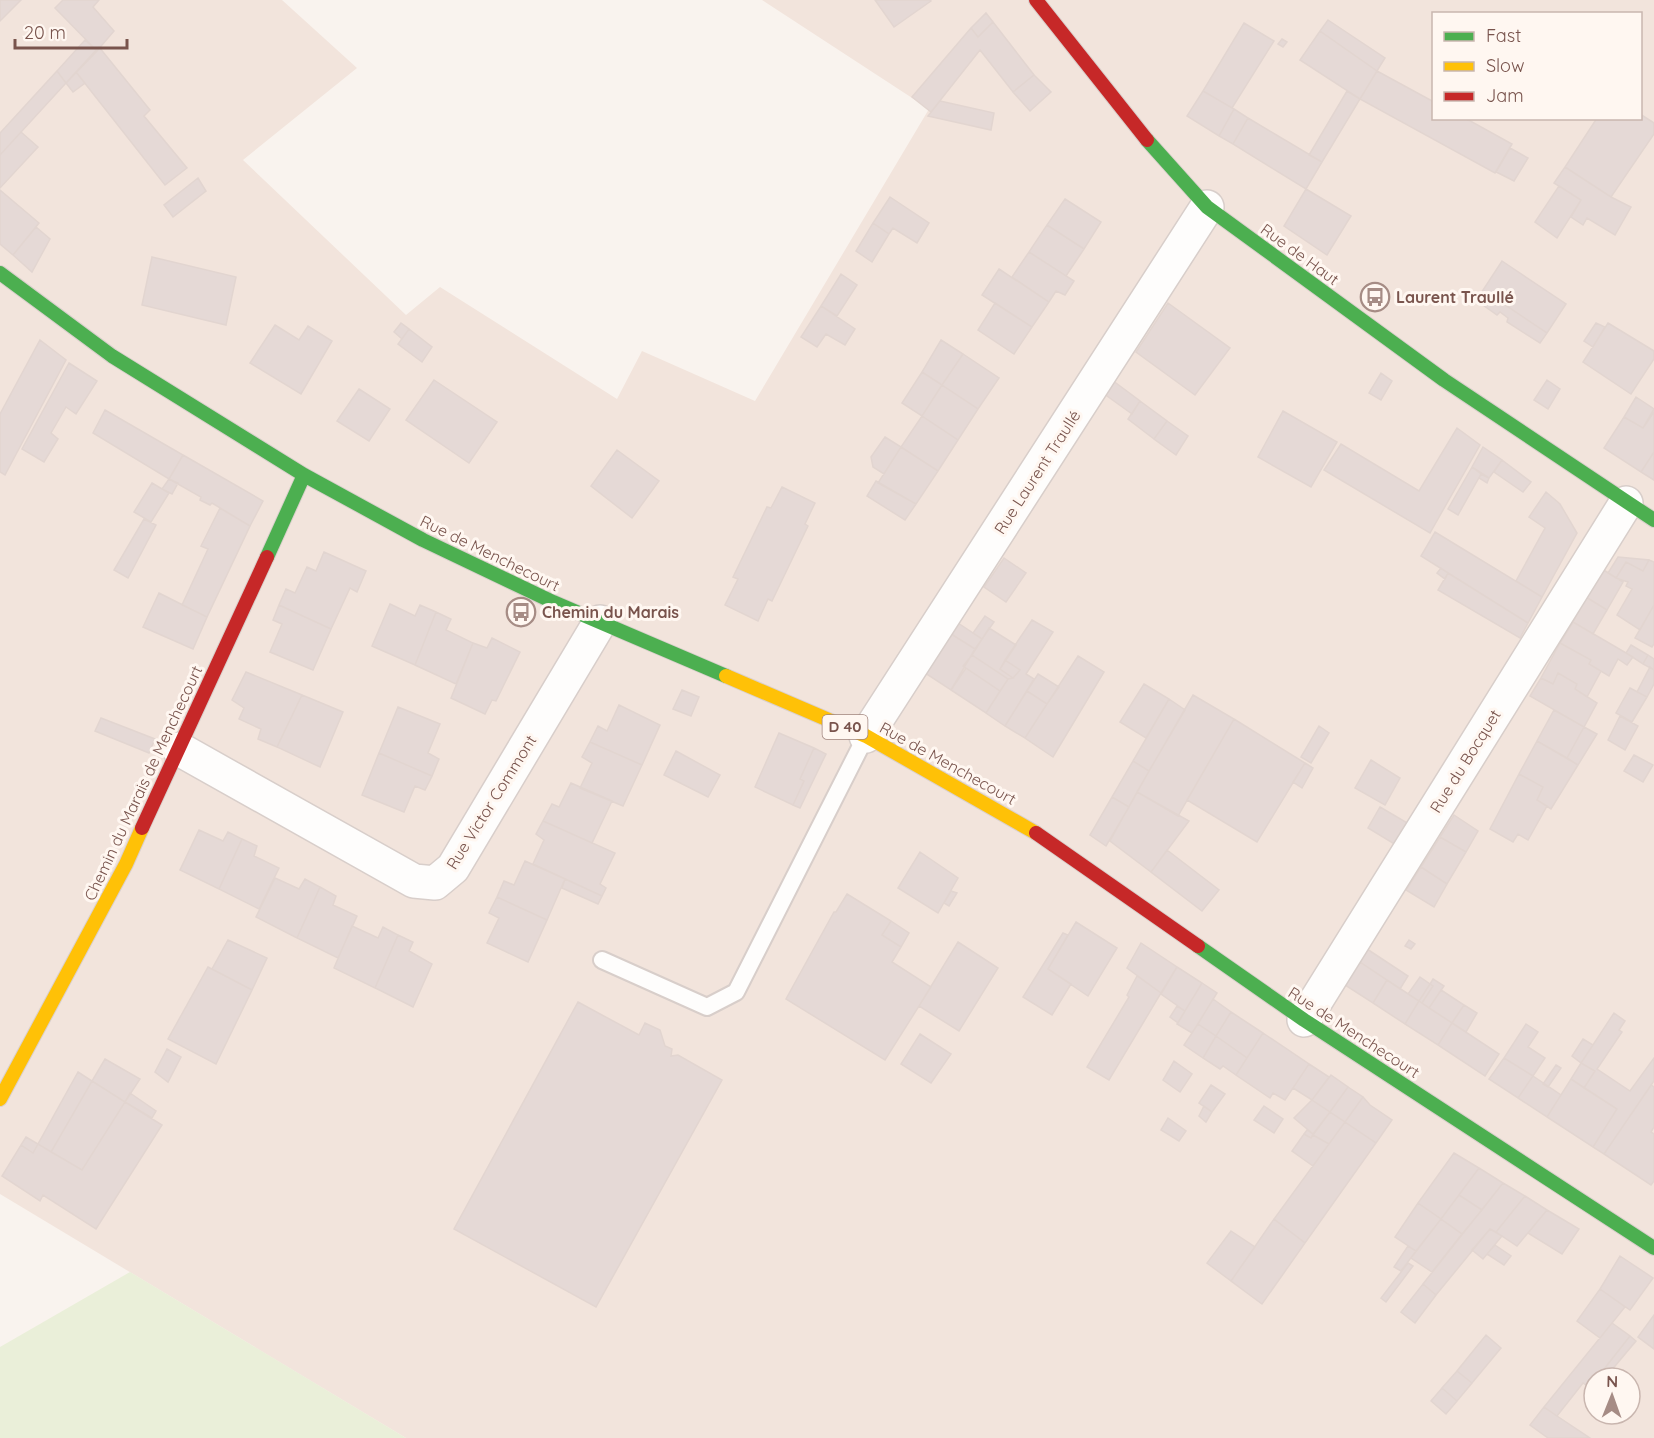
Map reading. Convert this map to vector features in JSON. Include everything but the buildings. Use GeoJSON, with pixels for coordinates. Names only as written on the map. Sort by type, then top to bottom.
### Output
{"type":"FeatureCollection","features":[{"type":"Feature","properties":{"kind":"main road","name":"Rue de Haut"},"geometry":{"type":"LineString","coordinates":[[1036,0],[1146,138],[1207,207],[1444,380],[1654,520]]}},
{"type":"Feature","properties":{"kind":"main road","name":"Rue de Menchecourt"},"geometry":{"type":"LineString","coordinates":[[0,273],[112,356],[304,475],[423,540],[600,622],[867,736],[1025,825],[1304,1020],[1654,1248]]}},
{"type":"Feature","properties":{"kind":"main road","name":"Chemin du Marais de Menchecourt"},"geometry":{"type":"LineString","coordinates":[[0,1099],[126,864],[304,475]]}},
{"type":"Feature","properties":{"kind":"street","name":"Rue Laurent Traullé"},"geometry":{"type":"LineString","coordinates":[[867,736],[1207,207]]}},
{"type":"Feature","properties":{"kind":"street","name":"Rue du Bocquet"},"geometry":{"type":"LineString","coordinates":[[1304,1020],[1626,503]]}},
{"type":"Feature","properties":{"kind":"street","name":"Rue Victor Commont"},"geometry":{"type":"LineString","coordinates":[[179,749],[414,881],[435,883],[453,868],[600,622]]}},
{"type":"Feature","properties":{"kind":"lane"},"geometry":{"type":"LineString","coordinates":[[602,960],[707,1007],[736,992],[867,736]]}},
{"type":"Feature","properties":{"kind":"shaded area"},"geometry":{"type":"Polygon","coordinates":[[[0,0],[282,0],[357,68],[243,160],[406,315],[440,287],[617,399],[642,351],[755,401],[929,109],[762,0],[1654,0],[1654,1438],[406,1438],[0,1194],[0,0]]]}},
{"type":"Feature","properties":{"kind":"green space"},"geometry":{"type":"Polygon","coordinates":[[[130,1272],[406,1438],[0,1438],[0,1347],[130,1272]]]}},
{"type":"Feature","properties":{"kind":"traffic: fast"},"geometry":{"type":"LineString","coordinates":[[1147,140],[1207,207],[1444,380],[1654,520]]}},
{"type":"Feature","properties":{"kind":"traffic: fast"},"geometry":{"type":"LineString","coordinates":[[0,273],[112,356],[304,475],[423,540],[553,602],[726,676]]}},
{"type":"Feature","properties":{"kind":"traffic: fast"},"geometry":{"type":"LineString","coordinates":[[267,557],[304,475]]}},
{"type":"Feature","properties":{"kind":"traffic: fast"},"geometry":{"type":"LineString","coordinates":[[1198,946],[1304,1020],[1654,1248]]}},
{"type":"Feature","properties":{"kind":"traffic: slow"},"geometry":{"type":"LineString","coordinates":[[726,676],[866,736],[1036,833]]}},
{"type":"Feature","properties":{"kind":"traffic: slow"},"geometry":{"type":"LineString","coordinates":[[0,1099],[126,864],[142,828]]}},
{"type":"Feature","properties":{"kind":"traffic: jam"},"geometry":{"type":"LineString","coordinates":[[1036,0],[1147,140]]}},
{"type":"Feature","properties":{"kind":"traffic: jam"},"geometry":{"type":"LineString","coordinates":[[142,828],[267,557]]}},
{"type":"Feature","properties":{"kind":"traffic: jam"},"geometry":{"type":"LineString","coordinates":[[1036,833],[1198,946]]}},
{"type":"Feature","properties":{"kind":"place","name":"Laurent Traullé"},"geometry":{"type":"Point","coordinates":[1375,297]}},
{"type":"Feature","properties":{"kind":"place","name":"Chemin du Marais"},"geometry":{"type":"Point","coordinates":[521,612]}}]}
